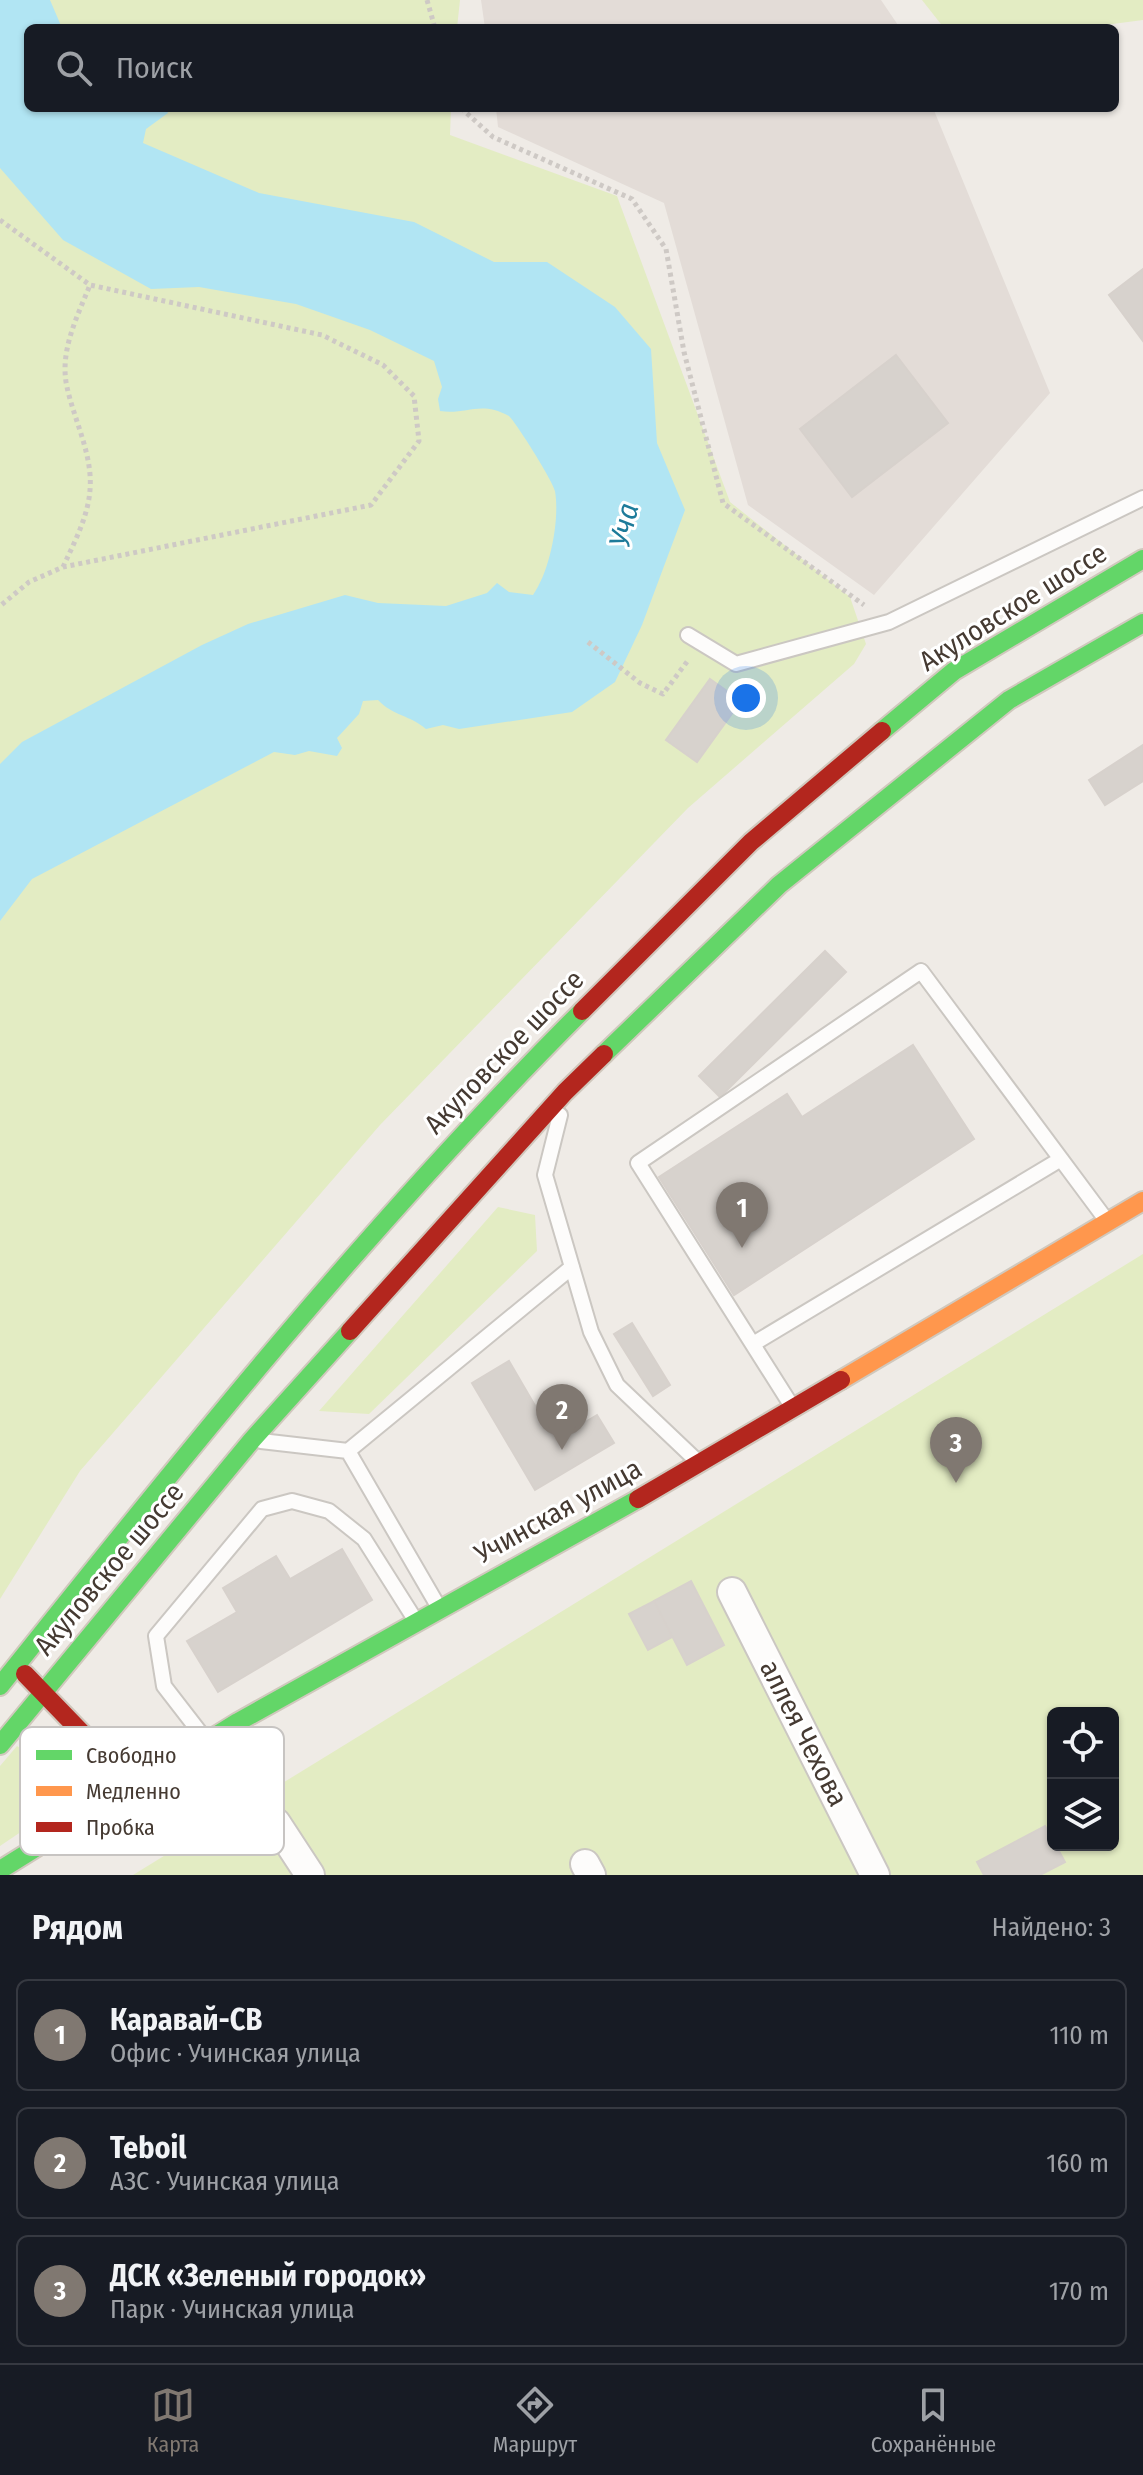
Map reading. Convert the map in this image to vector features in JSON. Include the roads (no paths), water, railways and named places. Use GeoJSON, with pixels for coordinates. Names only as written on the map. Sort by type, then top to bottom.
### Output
{"type":"FeatureCollection","features":[{"type":"Feature","properties":{"kind":"main road","name":"Акуловское шоссе"},"geometry":{"type":"LineString","coordinates":[[0,1686],[225,1404],[476,1118],[751,842],[954,671],[1143,559]]}},
{"type":"Feature","properties":{"kind":"main road","name":"Акуловское шоссе"},"geometry":{"type":"LineString","coordinates":[[0,1745],[252,1440],[565,1092],[779,885],[1009,700],[1143,623]]}},
{"type":"Feature","properties":{"kind":"main road","name":"Учинская улица"},"geometry":{"type":"LineString","coordinates":[[232,1727],[700,1464],[1143,1201]]}},
{"type":"Feature","properties":{"kind":"main road"},"geometry":{"type":"LineString","coordinates":[[21,1660],[25,1674],[75,1727]]}},
{"type":"Feature","properties":{"kind":"main road","name":"Учинская улица"},"geometry":{"type":"LineString","coordinates":[[0,1870],[24,1855]]}},
{"type":"Feature","properties":{"kind":"street","name":"аллея Чехова"},"geometry":{"type":"LineString","coordinates":[[732,1592],[875,1875]]}},
{"type":"Feature","properties":{"kind":"street"},"geometry":{"type":"LineString","coordinates":[[284,1835],[310,1875]]}},
{"type":"Feature","properties":{"kind":"lane"},"geometry":{"type":"LineString","coordinates":[[688,635],[736,664],[889,622],[1143,498]]}},
{"type":"Feature","properties":{"kind":"lane"},"geometry":{"type":"LineString","coordinates":[[793,1409],[638,1163],[921,971],[1107,1222]]}},
{"type":"Feature","properties":{"kind":"lane"},"geometry":{"type":"LineString","coordinates":[[565,1092],[545,1175],[591,1332],[617,1385],[700,1464]]}},
{"type":"Feature","properties":{"kind":"lane"},"geometry":{"type":"LineString","coordinates":[[753,1344],[1061,1159]]}},
{"type":"Feature","properties":{"kind":"lane"},"geometry":{"type":"LineString","coordinates":[[252,1440],[348,1451],[572,1267]]}},
{"type":"Feature","properties":{"kind":"lane"},"geometry":{"type":"LineString","coordinates":[[348,1451],[440,1609]]}},
{"type":"Feature","properties":{"kind":"lane"},"geometry":{"type":"LineString","coordinates":[[196,1727],[164,1686],[156,1636],[262,1509],[292,1501],[329,1511],[364,1539],[417,1622]]}},
{"type":"Feature","properties":{"kind":"water","name":"Уча"},"geometry":{"type":"Polygon","coordinates":[[[0,0],[50,0],[60,24],[24,24],[24,112],[168,112],[146,129],[143,143],[259,193],[414,222],[494,262],[547,262],[615,307],[651,349],[657,443],[685,510],[642,625],[615,682],[572,712],[459,729],[443,725],[426,729],[378,700],[363,701],[359,714],[337,738],[342,748],[337,756],[309,751],[295,755],[274,752],[32,879],[0,921],[0,764],[22,742],[202,645],[248,624],[345,595],[378,603],[446,606],[487,593],[497,583],[509,592],[533,595],[549,559],[556,503],[555,491],[548,476],[509,416],[482,408],[440,411],[438,399],[442,387],[434,361],[370,330],[296,304],[199,287],[151,289],[63,240],[0,168],[0,0]]]}},
{"type":"Feature","properties":{"kind":"place","name":"Каравай-СВ"},"geometry":{"type":"Point","coordinates":[742,1248]}},
{"type":"Feature","properties":{"kind":"place","name":"Teboil"},"geometry":{"type":"Point","coordinates":[562,1450]}},
{"type":"Feature","properties":{"kind":"place","name":"ДСК «Зеленый городок»"},"geometry":{"type":"Point","coordinates":[956,1483]}}]}
